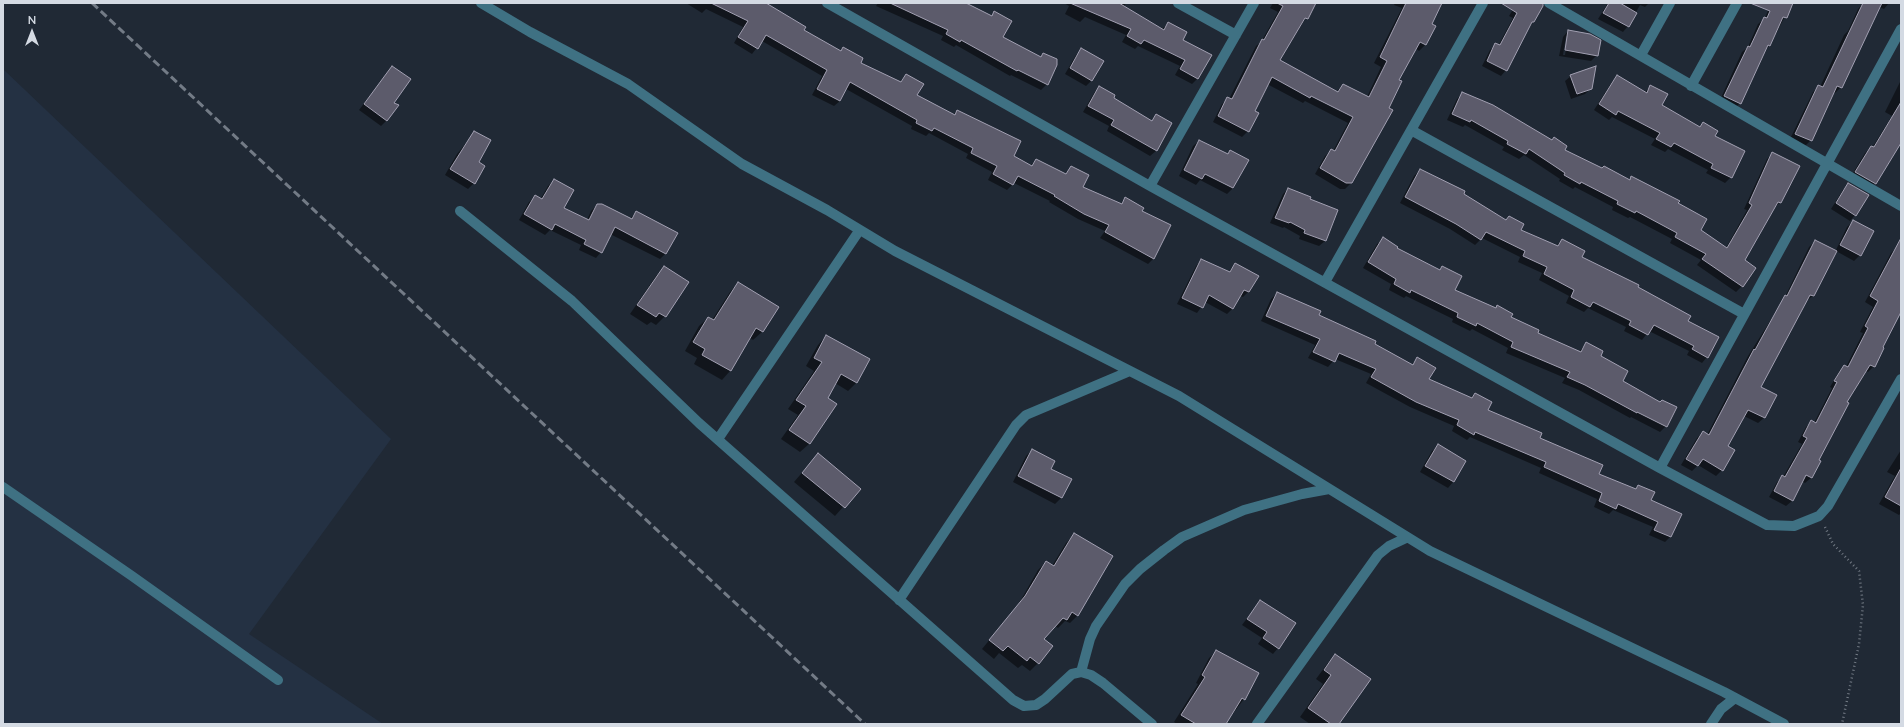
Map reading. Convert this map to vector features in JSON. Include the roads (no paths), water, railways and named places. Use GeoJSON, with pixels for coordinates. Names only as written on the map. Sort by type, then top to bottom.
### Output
{"type":"FeatureCollection","features":[{"type":"Feature","properties":{"kind":"street"},"geometry":{"type":"LineString","coordinates":[[481,3],[530,32],[628,84],[742,164],[827,210],[859,231],[895,251],[1179,396],[1406,538],[1735,698],[1784,724]]}},
{"type":"Feature","properties":{"kind":"street"},"geometry":{"type":"LineString","coordinates":[[827,3],[1150,186],[1660,468],[1767,525],[1794,526],[1819,516],[1828,506],[1901,379]]}},
{"type":"Feature","properties":{"kind":"street"},"geometry":{"type":"LineString","coordinates":[[1178,3],[1236,36]]}},
{"type":"Feature","properties":{"kind":"street"},"geometry":{"type":"LineString","coordinates":[[1150,186],[1254,3]]}},
{"type":"Feature","properties":{"kind":"street"},"geometry":{"type":"LineString","coordinates":[[1325,282],[1412,130],[1482,3]]}},
{"type":"Feature","properties":{"kind":"street"},"geometry":{"type":"LineString","coordinates":[[1549,3],[1901,206]]}},
{"type":"Feature","properties":{"kind":"street"},"geometry":{"type":"LineString","coordinates":[[1641,55],[1670,3]]}},
{"type":"Feature","properties":{"kind":"street"},"geometry":{"type":"LineString","coordinates":[[1691,86],[1737,3]]}},
{"type":"Feature","properties":{"kind":"street"},"geometry":{"type":"LineString","coordinates":[[1660,468],[1744,314],[1828,165],[1901,29]]}},
{"type":"Feature","properties":{"kind":"street"},"geometry":{"type":"LineString","coordinates":[[1412,130],[1744,314]]}},
{"type":"Feature","properties":{"kind":"street"},"geometry":{"type":"LineString","coordinates":[[460,211],[572,301],[718,439],[1013,700],[1024,706],[1036,705],[1045,699],[1072,674],[1081,672],[1091,675],[1152,724]]}},
{"type":"Feature","properties":{"kind":"street"},"geometry":{"type":"LineString","coordinates":[[718,439],[859,231]]}},
{"type":"Feature","properties":{"kind":"street"},"geometry":{"type":"LineString","coordinates":[[899,600],[1016,425],[1026,415],[1130,371]]}},
{"type":"Feature","properties":{"kind":"street"},"geometry":{"type":"LineString","coordinates":[[3,487],[132,576],[278,680]]}},
{"type":"Feature","properties":{"kind":"street"},"geometry":{"type":"LineString","coordinates":[[1081,672],[1090,639],[1096,626],[1120,590],[1140,569],[1164,550],[1182,537],[1244,510],[1302,494],[1329,489]]}},
{"type":"Feature","properties":{"kind":"street"},"geometry":{"type":"LineString","coordinates":[[1257,724],[1378,555],[1389,546],[1406,538]]}},
{"type":"Feature","properties":{"kind":"street"},"geometry":{"type":"LineString","coordinates":[[1711,724],[1721,710],[1735,698]]}},
{"type":"Feature","properties":{"kind":"railway"},"geometry":{"type":"LineString","coordinates":[[92,3],[865,724]]}}]}
